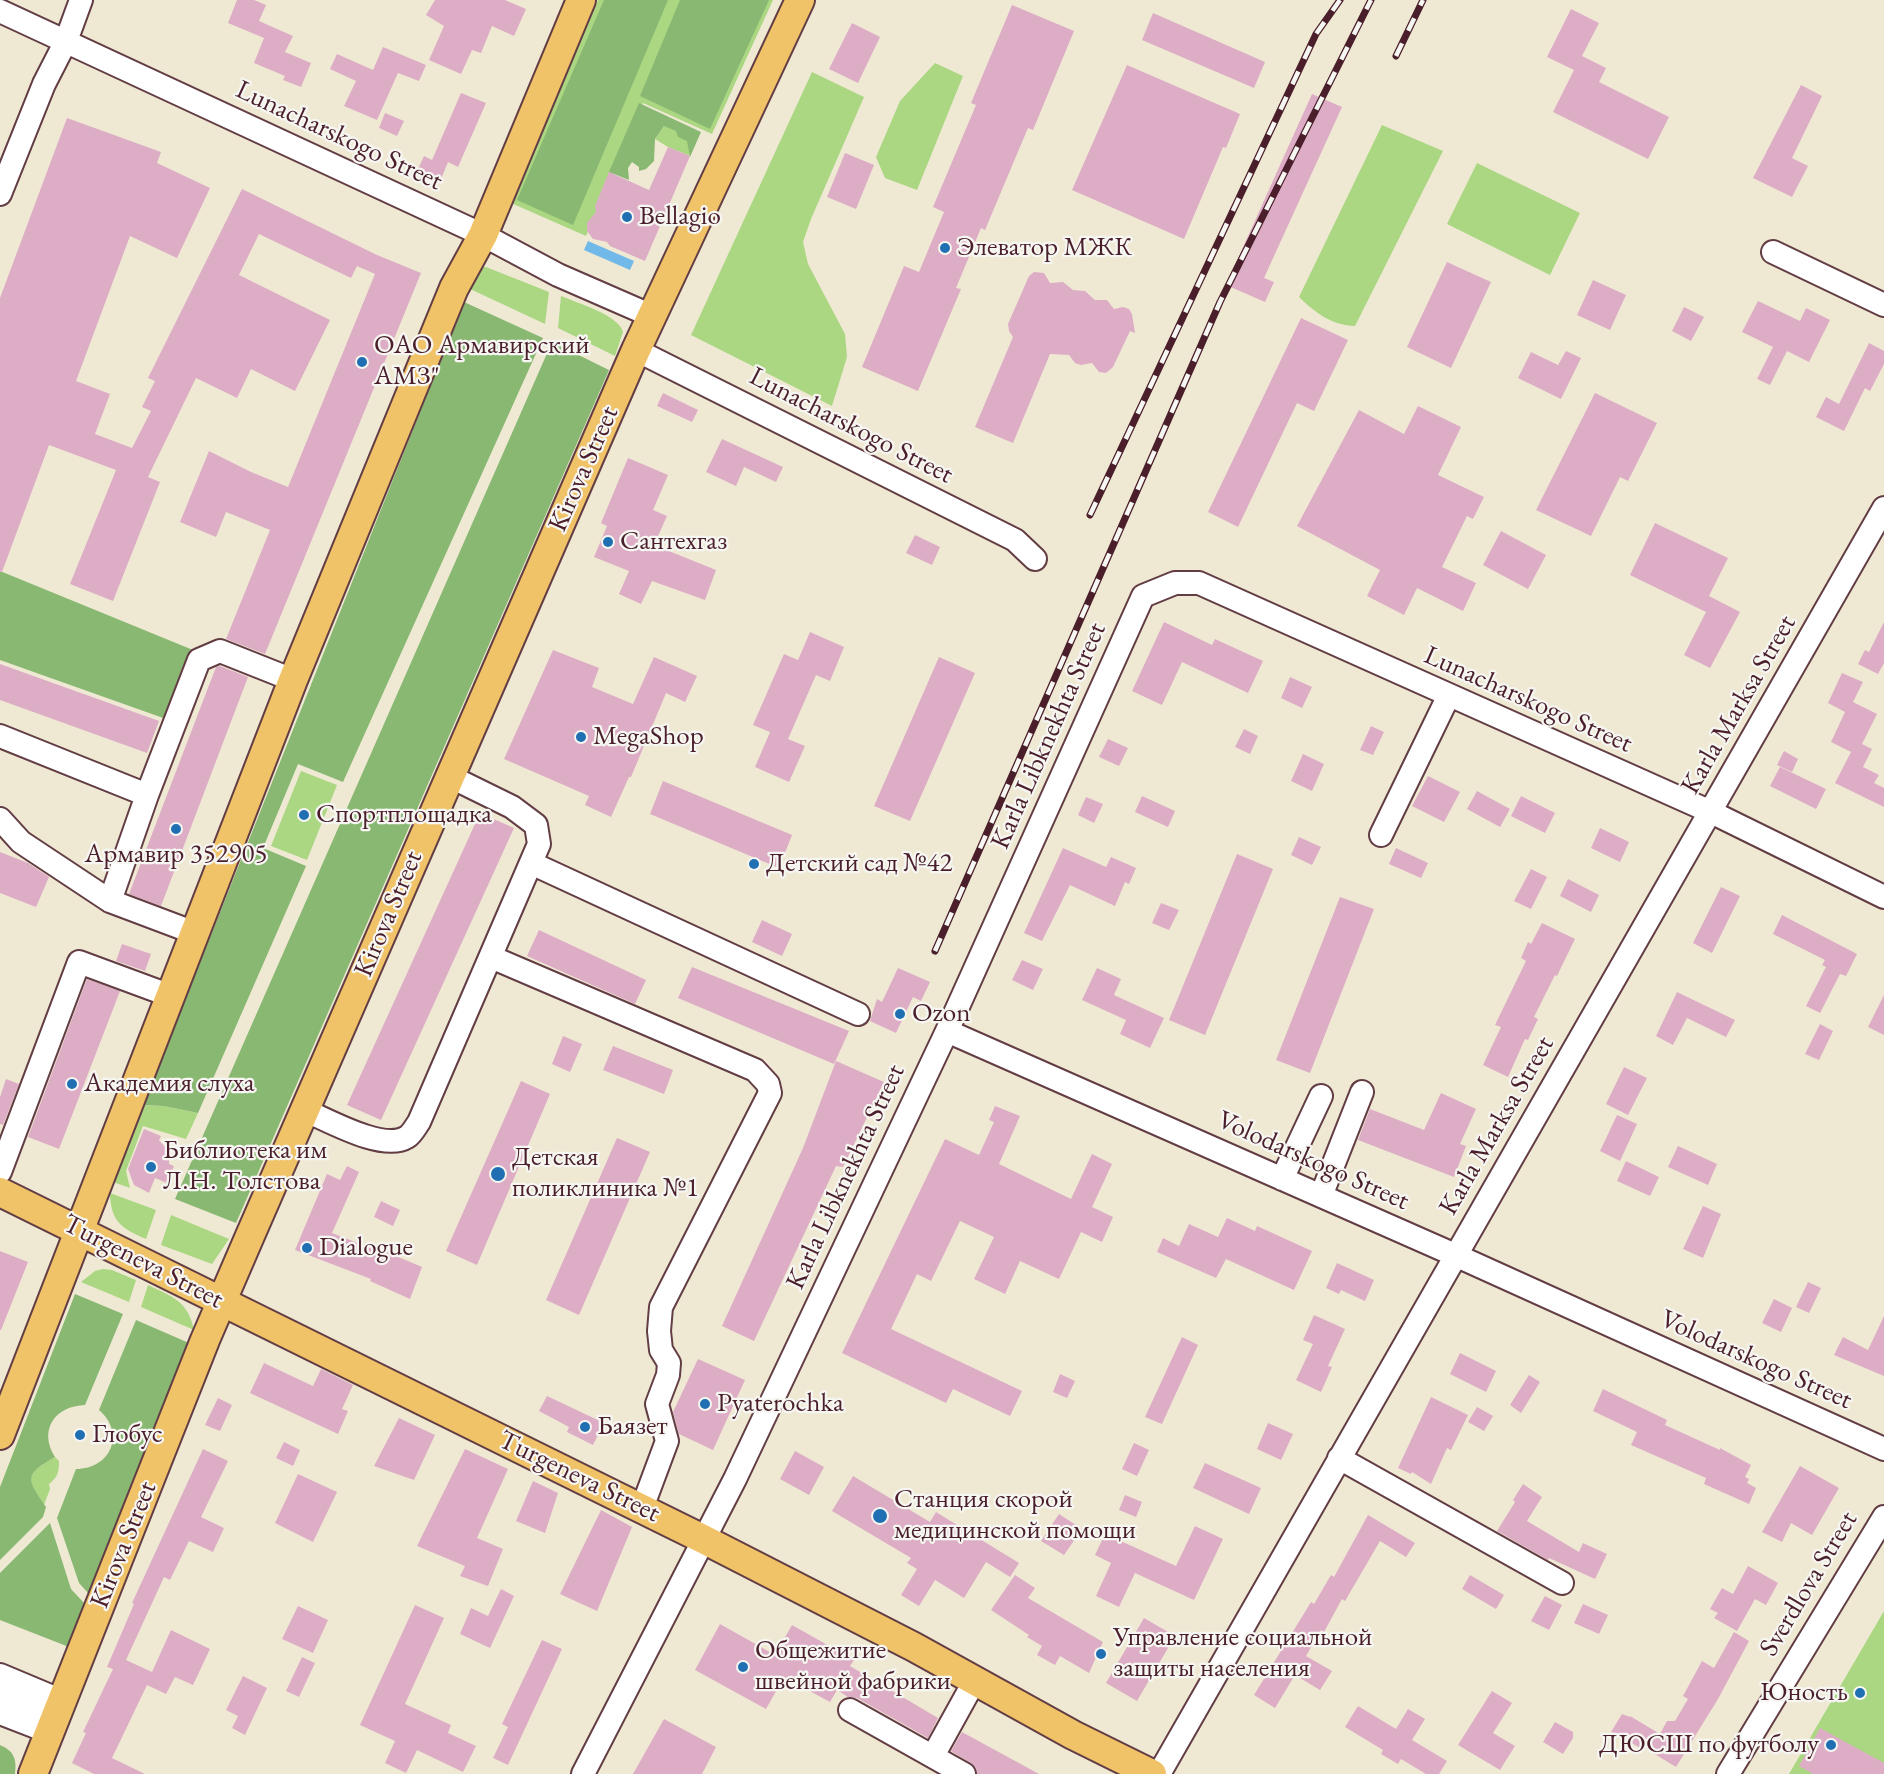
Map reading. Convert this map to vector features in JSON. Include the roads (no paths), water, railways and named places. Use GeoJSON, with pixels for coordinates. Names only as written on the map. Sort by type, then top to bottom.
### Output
{"type":"FeatureCollection","features":[{"type":"Feature","properties":{"kind":"main road"},"geometry":{"type":"LineString","coordinates":[[0,1435],[293,680],[454,288],[483,235],[581,0]]}},
{"type":"Feature","properties":{"kind":"main road","name":"Kirova Street"},"geometry":{"type":"LineString","coordinates":[[33,1774],[222,1301],[304,1110],[636,350],[800,0]]}},
{"type":"Feature","properties":{"kind":"main road","name":"Turgeneva Street"},"geometry":{"type":"LineString","coordinates":[[0,1192],[642,1508],[975,1680],[1073,1735],[1152,1774]]}},
{"type":"Feature","properties":{"kind":"street"},"geometry":{"type":"LineString","coordinates":[[0,194],[44,84],[66,41],[81,0]]}},
{"type":"Feature","properties":{"kind":"street","name":"Lunacharskogo Street"},"geometry":{"type":"LineString","coordinates":[[0,11],[483,235],[558,275],[652,316]]}},
{"type":"Feature","properties":{"kind":"street"},"geometry":{"type":"LineString","coordinates":[[1773,252],[1884,305]]}},
{"type":"Feature","properties":{"kind":"street","name":"Lunacharskogo Street"},"geometry":{"type":"LineString","coordinates":[[636,350],[1015,540],[1035,559]]}},
{"type":"Feature","properties":{"kind":"street","name":"Karla Marksa Street"},"geometry":{"type":"LineString","coordinates":[[1159,1774],[1884,508]]}},
{"type":"Feature","properties":{"kind":"street","name":"Lunacharskogo Street"},"geometry":{"type":"LineString","coordinates":[[1143,596],[1175,583],[1199,583],[1711,812],[1884,897]]}},
{"type":"Feature","properties":{"kind":"street","name":"Karla Libknekhta Street"},"geometry":{"type":"LineString","coordinates":[[583,1774],[735,1479],[947,1031],[1143,596]]}},
{"type":"Feature","properties":{"kind":"street"},"geometry":{"type":"LineString","coordinates":[[110,901],[147,795],[199,660],[220,651],[293,680]]}},
{"type":"Feature","properties":{"kind":"street"},"geometry":{"type":"LineString","coordinates":[[1381,836],[1449,695]]}},
{"type":"Feature","properties":{"kind":"street"},"geometry":{"type":"LineString","coordinates":[[0,736],[147,795]]}},
{"type":"Feature","properties":{"kind":"street"},"geometry":{"type":"LineString","coordinates":[[304,1110],[372,1138],[393,1141],[407,1136],[419,1122],[539,844],[536,825],[512,807],[449,776]]}},
{"type":"Feature","properties":{"kind":"street"},"geometry":{"type":"LineString","coordinates":[[0,819],[21,842],[110,901],[195,933]]}},
{"type":"Feature","properties":{"kind":"street"},"geometry":{"type":"LineString","coordinates":[[531,863],[858,1014]]}},
{"type":"Feature","properties":{"kind":"street"},"geometry":{"type":"LineString","coordinates":[[490,957],[755,1070],[768,1084],[770,1093],[661,1307],[659,1331],[661,1350],[669,1363],[668,1375],[657,1404],[667,1441],[642,1508]]}},
{"type":"Feature","properties":{"kind":"street"},"geometry":{"type":"LineString","coordinates":[[0,1172],[79,962],[171,996]]}},
{"type":"Feature","properties":{"kind":"street","name":"Volodarskogo Street"},"geometry":{"type":"LineString","coordinates":[[947,1031],[1455,1255],[1884,1449]]}},
{"type":"Feature","properties":{"kind":"street"},"geometry":{"type":"LineString","coordinates":[[1321,1196],[1362,1092]]}},
{"type":"Feature","properties":{"kind":"street"},"geometry":{"type":"LineString","coordinates":[[1282,1179],[1321,1096]]}},
{"type":"Feature","properties":{"kind":"street"},"geometry":{"type":"LineString","coordinates":[[1339,1458],[1562,1583]]}},
{"type":"Feature","properties":{"kind":"street","name":"Sverdlova Street"},"geometry":{"type":"LineString","coordinates":[[1728,1774],[1884,1517]]}},
{"type":"Feature","properties":{"kind":"street"},"geometry":{"type":"LineString","coordinates":[[0,1675],[56,1717]]}},
{"type":"Feature","properties":{"kind":"street"},"geometry":{"type":"LineString","coordinates":[[933,1756],[975,1680]]}},
{"type":"Feature","properties":{"kind":"street"},"geometry":{"type":"LineString","coordinates":[[0,1693],[56,1717]]}},
{"type":"Feature","properties":{"kind":"street"},"geometry":{"type":"LineString","coordinates":[[850,1710],[964,1774]]}},
{"type":"Feature","properties":{"kind":"street"},"geometry":{"type":"LineString","coordinates":[[0,1713],[56,1717]]}},
{"type":"Feature","properties":{"kind":"water"},"geometry":{"type":"Polygon","coordinates":[[[588,241],[634,261],[630,270],[584,250],[588,241]]]}},
{"type":"Feature","properties":{"kind":"railway"},"geometry":{"type":"LineString","coordinates":[[1090,515],[1316,34],[1340,0]]}},
{"type":"Feature","properties":{"kind":"railway"},"geometry":{"type":"LineString","coordinates":[[935,951],[1220,302],[1371,0]]}},
{"type":"Feature","properties":{"kind":"railway"},"geometry":{"type":"LineString","coordinates":[[1396,56],[1423,0]]}},
{"type":"Feature","properties":{"kind":"place","name":"Bellagio"},"geometry":{"type":"Point","coordinates":[627,217]}},
{"type":"Feature","properties":{"kind":"place","name":"Элеватор МЖК"},"geometry":{"type":"Point","coordinates":[945,248]}},
{"type":"Feature","properties":{"kind":"place","name":"ОАО Армавирский АМЗ\""},"geometry":{"type":"Point","coordinates":[362,362]}},
{"type":"Feature","properties":{"kind":"place","name":"Сантехгаз"},"geometry":{"type":"Point","coordinates":[608,542]}},
{"type":"Feature","properties":{"kind":"place","name":"MegaShop"},"geometry":{"type":"Point","coordinates":[581,737]}},
{"type":"Feature","properties":{"kind":"place","name":"Спортплощадка"},"geometry":{"type":"Point","coordinates":[304,815]}},
{"type":"Feature","properties":{"kind":"place","name":"Армавир 352905"},"geometry":{"type":"Point","coordinates":[176,829]}},
{"type":"Feature","properties":{"kind":"place","name":"Детский сад №42"},"geometry":{"type":"Point","coordinates":[754,864]}},
{"type":"Feature","properties":{"kind":"place","name":"Ozon"},"geometry":{"type":"Point","coordinates":[900,1014]}},
{"type":"Feature","properties":{"kind":"place","name":"Академия слуха"},"geometry":{"type":"Point","coordinates":[72,1084]}},
{"type":"Feature","properties":{"kind":"place","name":"Библиотека им Л.Н. Толстова"},"geometry":{"type":"Point","coordinates":[151,1167]}},
{"type":"Feature","properties":{"kind":"place","name":"Детская поликлиника №1"},"geometry":{"type":"Point","coordinates":[498,1174]}},
{"type":"Feature","properties":{"kind":"place","name":"Dialogue"},"geometry":{"type":"Point","coordinates":[307,1248]}},
{"type":"Feature","properties":{"kind":"place","name":"Pyaterochka"},"geometry":{"type":"Point","coordinates":[705,1404]}},
{"type":"Feature","properties":{"kind":"place","name":"Баязет"},"geometry":{"type":"Point","coordinates":[585,1427]}},
{"type":"Feature","properties":{"kind":"place","name":"Глобус"},"geometry":{"type":"Point","coordinates":[80,1435]}},
{"type":"Feature","properties":{"kind":"place","name":"Станция скорой медицинской помощи"},"geometry":{"type":"Point","coordinates":[880,1516]}},
{"type":"Feature","properties":{"kind":"place","name":"Управление социальной защиты населения"},"geometry":{"type":"Point","coordinates":[1101,1654]}},
{"type":"Feature","properties":{"kind":"place","name":"Общежитие швейной фабрики"},"geometry":{"type":"Point","coordinates":[743,1667]}},
{"type":"Feature","properties":{"kind":"place","name":"Юность"},"geometry":{"type":"Point","coordinates":[1860,1693]}},
{"type":"Feature","properties":{"kind":"place","name":"ДЮСШ по футболу"},"geometry":{"type":"Point","coordinates":[1831,1745]}}]}
